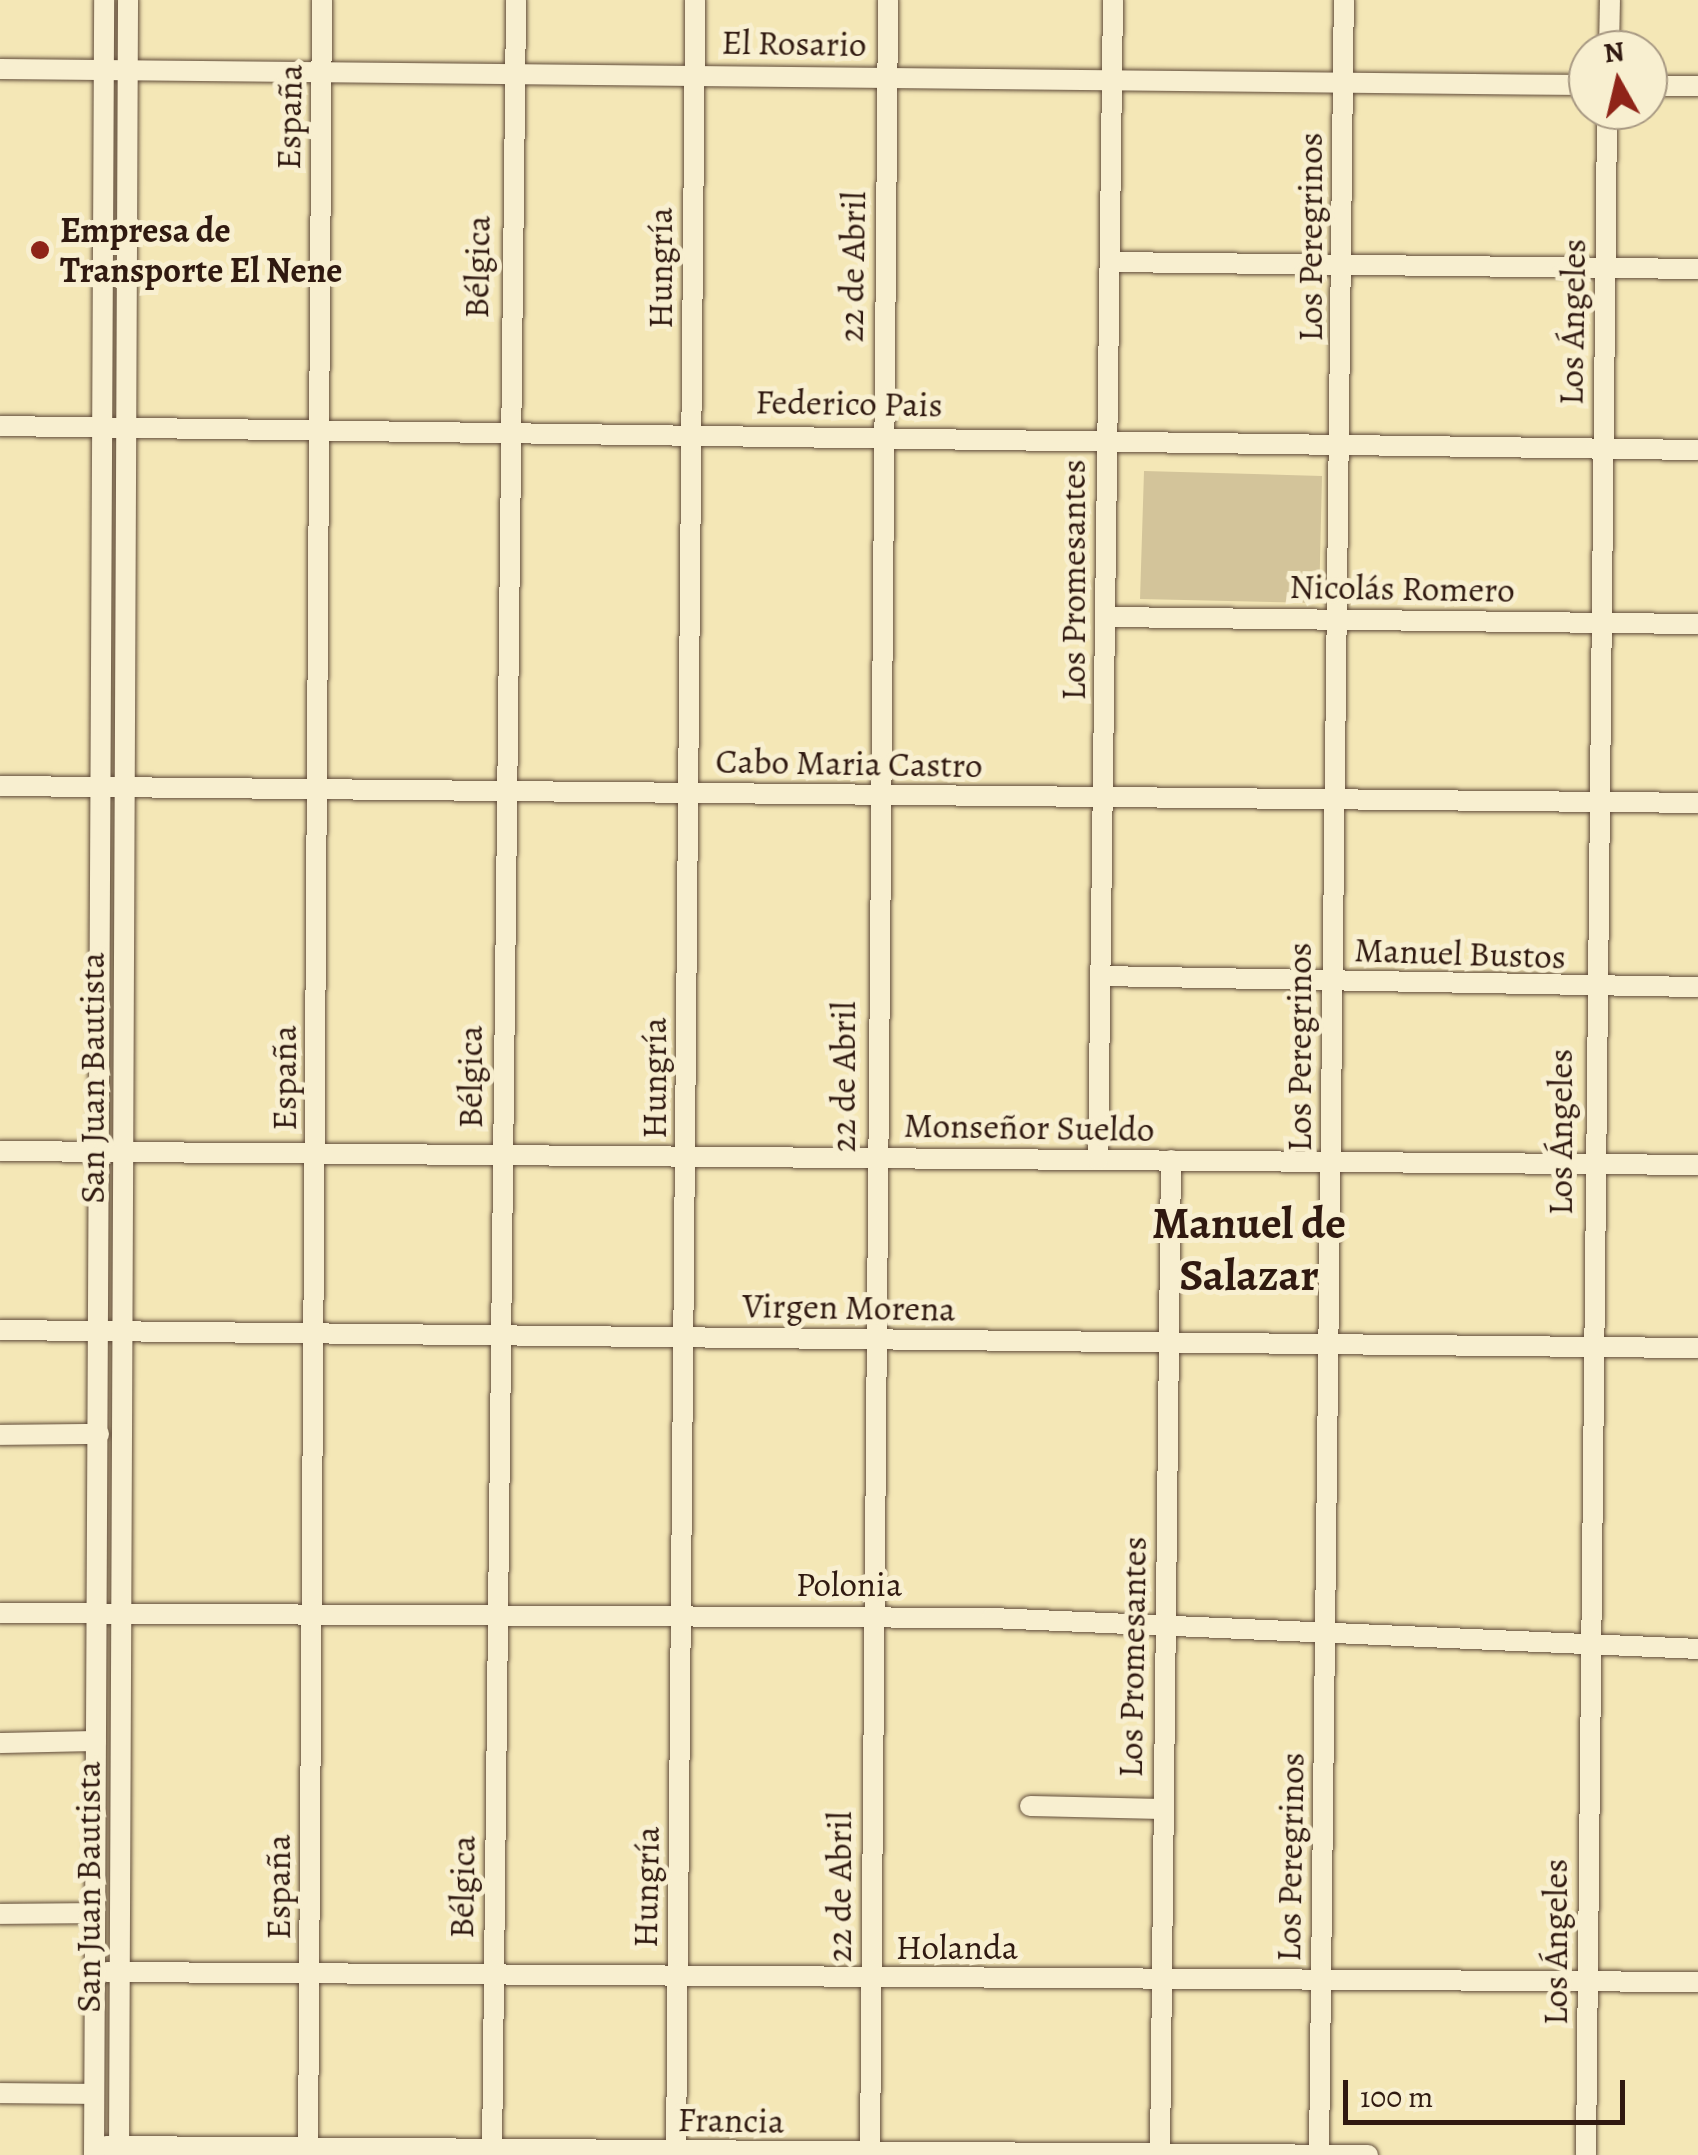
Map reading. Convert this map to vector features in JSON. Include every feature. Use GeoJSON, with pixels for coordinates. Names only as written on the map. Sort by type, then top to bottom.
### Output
{"type":"FeatureCollection","features":[{"type":"Feature","properties":{"kind":"street","name":"San Juan Bautista"},"geometry":{"type":"LineString","coordinates":[[94,2150],[104,0]]}},
{"type":"Feature","properties":{"kind":"street","name":"San Juan Bautista"},"geometry":{"type":"LineString","coordinates":[[119,2151],[128,0]]}},
{"type":"Feature","properties":{"kind":"street","name":"España"},"geometry":{"type":"LineString","coordinates":[[308,2152],[316,1153],[316,430],[322,0]]}},
{"type":"Feature","properties":{"kind":"street","name":"Bélgica"},"geometry":{"type":"LineString","coordinates":[[492,2153],[503,790],[516,0]]}},
{"type":"Feature","properties":{"kind":"street","name":"Hungría"},"geometry":{"type":"LineString","coordinates":[[676,2154],[686,1156],[685,793],[694,434],[695,0]]}},
{"type":"Feature","properties":{"kind":"street","name":"22 de Abril"},"geometry":{"type":"LineString","coordinates":[[870,2155],[877,798],[888,0]]}},
{"type":"Feature","properties":{"kind":"street","name":"Los Promesantes"},"geometry":{"type":"LineString","coordinates":[[1098,1160],[1112,0]]}},
{"type":"Feature","properties":{"kind":"street","name":"Los Peregrinos"},"geometry":{"type":"LineString","coordinates":[[1319,2155],[1331,982],[1344,264],[1344,0]]}},
{"type":"Feature","properties":{"kind":"street"},"geometry":{"type":"LineString","coordinates":[[1609,30],[1610,0]]}},
{"type":"Feature","properties":{"kind":"street","name":"El Rosario"},"geometry":{"type":"LineString","coordinates":[[0,69],[1568,85]]}},
{"type":"Feature","properties":{"kind":"street"},"geometry":{"type":"LineString","coordinates":[[1668,86],[1698,86]]}},
{"type":"Feature","properties":{"kind":"street","name":"Los Ángeles"},"geometry":{"type":"LineString","coordinates":[[1586,2155],[1593,989],[1608,130]]}},
{"type":"Feature","properties":{"kind":"street"},"geometry":{"type":"LineString","coordinates":[[1110,262],[1698,270]]}},
{"type":"Feature","properties":{"kind":"street","name":"Federico Pais"},"geometry":{"type":"LineString","coordinates":[[0,426],[1698,450]]}},
{"type":"Feature","properties":{"kind":"street","name":"Nicolás Romero"},"geometry":{"type":"LineString","coordinates":[[1106,618],[1698,624]]}},
{"type":"Feature","properties":{"kind":"street","name":"Cabo Maria Castro"},"geometry":{"type":"LineString","coordinates":[[0,786],[877,798],[1698,803]]}},
{"type":"Feature","properties":{"kind":"street","name":"Manuel Bustos"},"geometry":{"type":"LineString","coordinates":[[1101,976],[1593,989],[1698,987]]}},
{"type":"Feature","properties":{"kind":"street","name":"Monseñor Sueldo"},"geometry":{"type":"LineString","coordinates":[[0,1150],[1698,1165]]}},
{"type":"Feature","properties":{"kind":"street","name":"Los Promesantes"},"geometry":{"type":"LineString","coordinates":[[1161,2154],[1171,1160]]}},
{"type":"Feature","properties":{"kind":"street","name":"Virgen Morena"},"geometry":{"type":"LineString","coordinates":[[0,1330],[1698,1348]]}},
{"type":"Feature","properties":{"kind":"street"},"geometry":{"type":"LineString","coordinates":[[0,1435],[98,1434]]}},
{"type":"Feature","properties":{"kind":"street","name":"Polonia"},"geometry":{"type":"LineString","coordinates":[[0,1613],[872,1617],[1165,1625],[1698,1649]]}},
{"type":"Feature","properties":{"kind":"street"},"geometry":{"type":"LineString","coordinates":[[0,1743],[96,1741]]}},
{"type":"Feature","properties":{"kind":"street"},"geometry":{"type":"LineString","coordinates":[[1030,1806],[1163,1809]]}},
{"type":"Feature","properties":{"kind":"street"},"geometry":{"type":"LineString","coordinates":[[0,1914],[95,1913]]}},
{"type":"Feature","properties":{"kind":"street","name":"Holanda"},"geometry":{"type":"LineString","coordinates":[[95,1972],[1698,1982]]}},
{"type":"Feature","properties":{"kind":"street"},"geometry":{"type":"LineString","coordinates":[[0,2093],[94,2094]]}},
{"type":"Feature","properties":{"kind":"street","name":"Francia"},"geometry":{"type":"LineString","coordinates":[[94,2150],[1368,2155]]}},
{"type":"Feature","properties":{"kind":"shaded area"},"geometry":{"type":"Polygon","coordinates":[[[1144,471],[1322,476],[1319,603],[1140,599],[1144,471]]]}},
{"type":"Feature","properties":{"kind":"place","name":"Empresa de Transporte El Nene"},"geometry":{"type":"Point","coordinates":[40,250]}},
{"type":"Feature","properties":{"kind":"district","name":"Manuel de Salazar"},"geometry":{"type":"Point","coordinates":[1249,1250]}}]}
